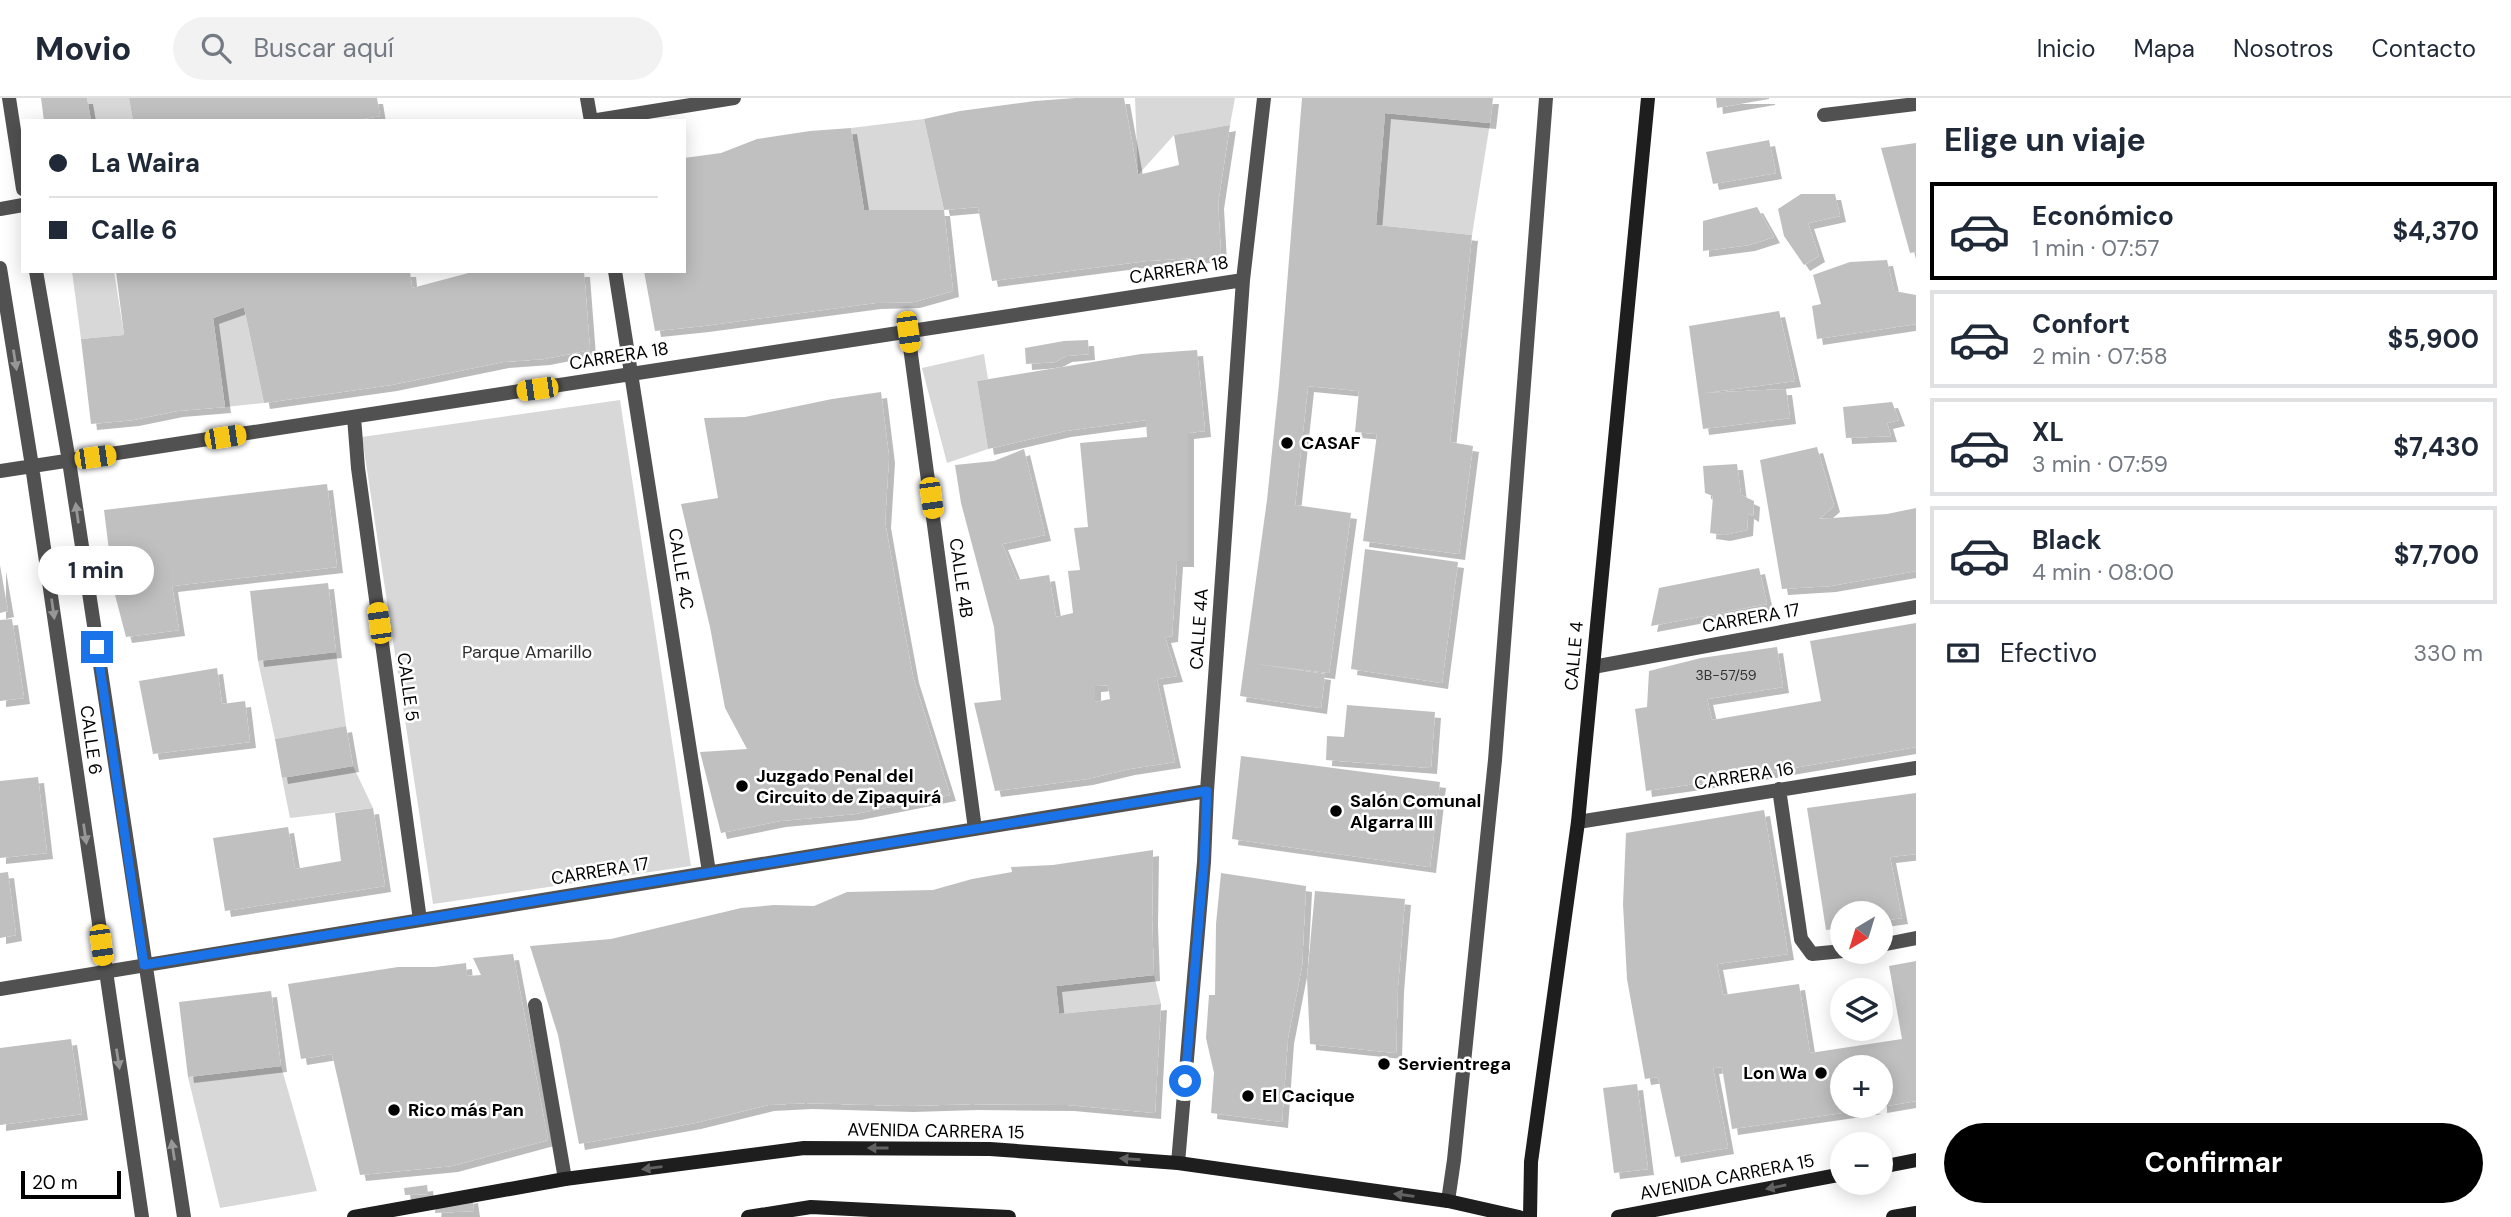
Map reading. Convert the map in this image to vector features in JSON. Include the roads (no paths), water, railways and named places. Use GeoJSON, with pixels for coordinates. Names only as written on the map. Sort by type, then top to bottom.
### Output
{"type":"FeatureCollection","features":[{"type":"Feature","properties":{"kind":"main road","name":"CALLE 4"},"geometry":{"type":"LineString","coordinates":[[1530,1217],[1531,1162],[1578,822],[1648,98]]}},
{"type":"Feature","properties":{"kind":"main road","name":"AVENIDA CARRERA 15"},"geometry":{"type":"LineString","coordinates":[[354,1217],[565,1179],[804,1148],[990,1149],[1178,1163],[1448,1201],[1519,1217]]}},
{"type":"Feature","properties":{"kind":"main road"},"geometry":{"type":"LineString","coordinates":[[1893,1165],[1916,1160]]}},
{"type":"Feature","properties":{"kind":"main road","name":"AVENIDA CARRERA 15"},"geometry":{"type":"LineString","coordinates":[[1618,1217],[1830,1176]]}},
{"type":"Feature","properties":{"kind":"main road"},"geometry":{"type":"LineString","coordinates":[[748,1217],[811,1207],[1009,1217]]}},
{"type":"Feature","properties":{"kind":"main road"},"geometry":{"type":"LineString","coordinates":[[1893,1217],[1916,1213]]}},
{"type":"Feature","properties":{"kind":"street"},"geometry":{"type":"LineString","coordinates":[[9,98],[21,177]]}},
{"type":"Feature","properties":{"kind":"street"},"geometry":{"type":"LineString","coordinates":[[587,98],[591,119]]}},
{"type":"Feature","properties":{"kind":"street"},"geometry":{"type":"LineString","coordinates":[[603,119],[734,98]]}},
{"type":"Feature","properties":{"kind":"street","name":"CALLE 4A"},"geometry":{"type":"LineString","coordinates":[[1178,1163],[1204,862],[1243,280],[1264,98]]}},
{"type":"Feature","properties":{"kind":"street"},"geometry":{"type":"LineString","coordinates":[[1448,1201],[1495,760],[1546,98]]}},
{"type":"Feature","properties":{"kind":"street"},"geometry":{"type":"LineString","coordinates":[[1824,115],[1916,104]]}},
{"type":"Feature","properties":{"kind":"street"},"geometry":{"type":"LineString","coordinates":[[0,209],[21,205]]}},
{"type":"Feature","properties":{"kind":"street","name":"CALLE 6"},"geometry":{"type":"LineString","coordinates":[[0,268],[32,466],[142,1217]]}},
{"type":"Feature","properties":{"kind":"street","name":"CALLE 6"},"geometry":{"type":"LineString","coordinates":[[36,273],[69,461],[184,1217]]}},
{"type":"Feature","properties":{"kind":"street","name":"CALLE 4C"},"geometry":{"type":"LineString","coordinates":[[615,273],[709,872]]}},
{"type":"Feature","properties":{"kind":"street","name":"CARRERA 18"},"geometry":{"type":"LineString","coordinates":[[0,471],[1243,280]]}},
{"type":"Feature","properties":{"kind":"street","name":"CALLE 4B"},"geometry":{"type":"LineString","coordinates":[[908,332],[975,829]]}},
{"type":"Feature","properties":{"kind":"street","name":"CALLE 5"},"geometry":{"type":"LineString","coordinates":[[354,417],[358,468],[421,920]]}},
{"type":"Feature","properties":{"kind":"street","name":"CARRERA 17"},"geometry":{"type":"LineString","coordinates":[[1593,667],[1916,607]]}},
{"type":"Feature","properties":{"kind":"street","name":"CARRERA 16"},"geometry":{"type":"LineString","coordinates":[[1578,822],[1916,768]]}},
{"type":"Feature","properties":{"kind":"street"},"geometry":{"type":"LineString","coordinates":[[1779,789],[1801,939],[1812,954],[1830,952]]}},
{"type":"Feature","properties":{"kind":"street","name":"CARRERA 17"},"geometry":{"type":"LineString","coordinates":[[0,989],[1207,791]]}},
{"type":"Feature","properties":{"kind":"street"},"geometry":{"type":"LineString","coordinates":[[1894,942],[1916,938]]}},
{"type":"Feature","properties":{"kind":"street"},"geometry":{"type":"LineString","coordinates":[[535,1005],[565,1179]]}},
{"type":"Feature","properties":{"kind":"place","name":"CASAF"},"geometry":{"type":"Point","coordinates":[1287,443]}},
{"type":"Feature","properties":{"kind":"place","name":"Juzgado Penal del Circuito de Zipaquirá"},"geometry":{"type":"Point","coordinates":[742,786]}},
{"type":"Feature","properties":{"kind":"place","name":"Salón Comunal Algarra III"},"geometry":{"type":"Point","coordinates":[1336,811]}},
{"type":"Feature","properties":{"kind":"place","name":"Servientrega"},"geometry":{"type":"Point","coordinates":[1384,1064]}},
{"type":"Feature","properties":{"kind":"place","name":"Lon Wa"},"geometry":{"type":"Point","coordinates":[1821,1073]}},
{"type":"Feature","properties":{"kind":"place","name":"El Cacique"},"geometry":{"type":"Point","coordinates":[1248,1096]}},
{"type":"Feature","properties":{"kind":"place","name":"Rico más Pan"},"geometry":{"type":"Point","coordinates":[394,1110]}},
{"type":"Feature","properties":{"kind":"park label","name":"Parque Amarillo"},"geometry":{"type":"Point","coordinates":[527,652]}}]}
